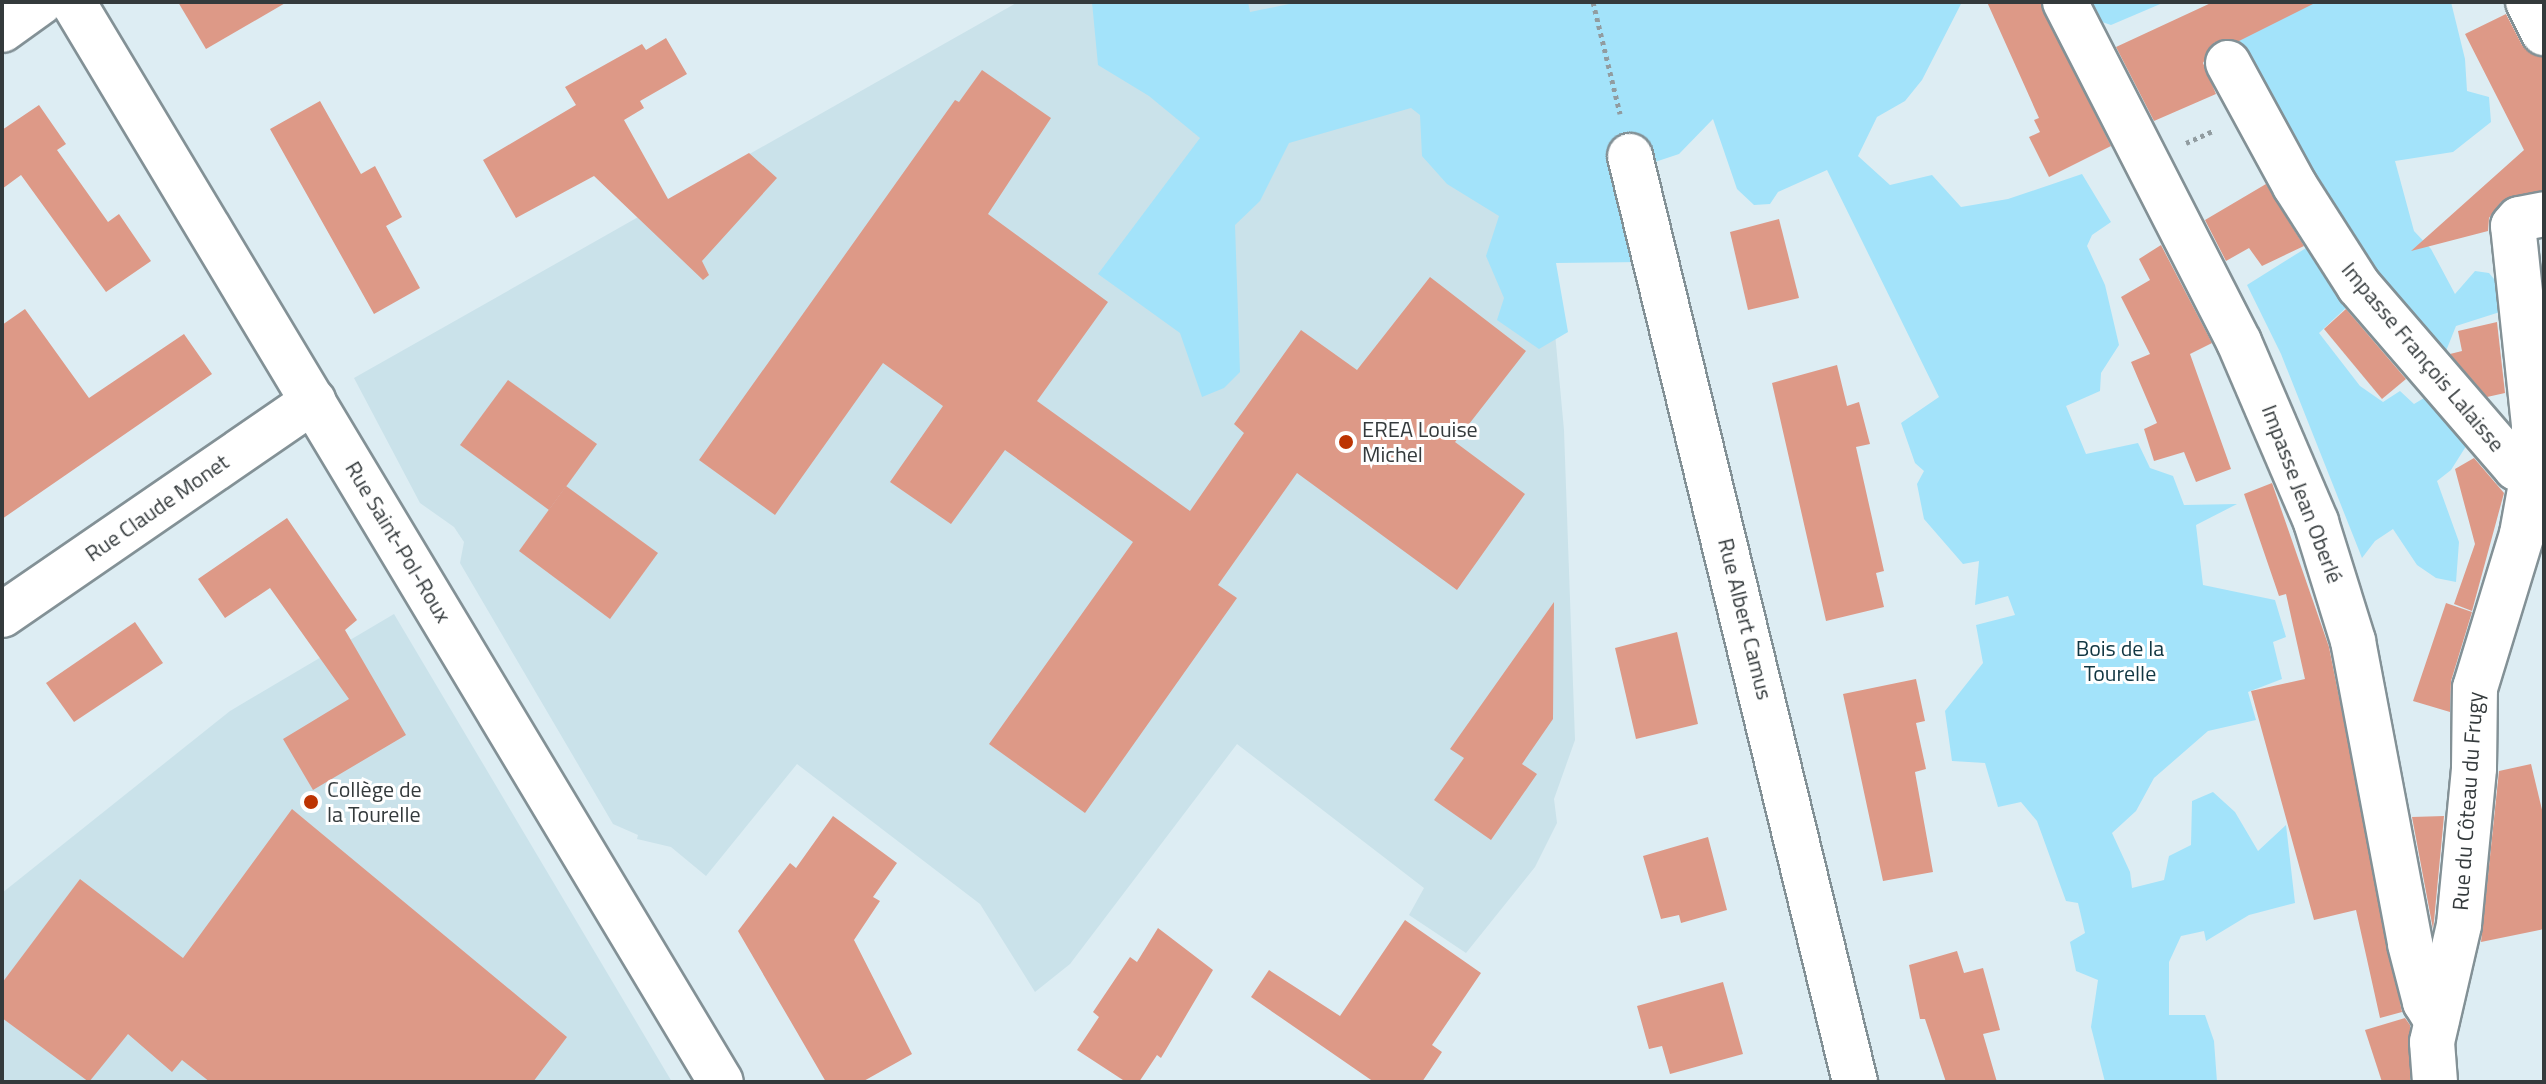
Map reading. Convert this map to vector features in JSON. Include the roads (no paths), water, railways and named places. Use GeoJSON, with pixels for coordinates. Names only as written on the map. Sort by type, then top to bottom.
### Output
{"type":"FeatureCollection","features":[{"type":"Feature","properties":{"kind":"street"},"geometry":{"type":"LineString","coordinates":[[2,30],[41,2]]}},
{"type":"Feature","properties":{"kind":"street","name":"Rue Saint-Pol-Roux"},"geometry":{"type":"LineString","coordinates":[[73,2],[721,1082]]}},
{"type":"Feature","properties":{"kind":"street","name":"Impasse Jean Oberlé"},"geometry":{"type":"LineString","coordinates":[[2065,2],[2239,342],[2316,522],[2353,641],[2410,944],[2425,1002],[2437,1021]]}},
{"type":"Feature","properties":{"kind":"street"},"geometry":{"type":"LineString","coordinates":[[2528,2],[2544,33]]}},
{"type":"Feature","properties":{"kind":"street","name":"Impasse François Lalaisse"},"geometry":{"type":"LineString","coordinates":[[2228,63],[2295,186],[2359,286],[2516,468],[2533,473]]}},
{"type":"Feature","properties":{"kind":"street","name":"Rue Albert Camus"},"geometry":{"type":"LineString","coordinates":[[1630,156],[1855,1082]]}},
{"type":"Feature","properties":{"kind":"street","name":"Rue du Côteau du Frugy"},"geometry":{"type":"LineString","coordinates":[[2435,1082],[2432,1042],[2459,925],[2474,768],[2475,688],[2522,534],[2533,473],[2534,425],[2513,226],[2519,219],[2544,214]]}},
{"type":"Feature","properties":{"kind":"street","name":"Rue Claude Monet"},"geometry":{"type":"LineString","coordinates":[[2,615],[313,401]]}},
{"type":"Feature","properties":{"kind":"place","name":"EREA Louise Michel"},"geometry":{"type":"Point","coordinates":[1346,442]}},
{"type":"Feature","properties":{"kind":"place","name":"Collège de la Tourelle"},"geometry":{"type":"Point","coordinates":[311,802]}},
{"type":"Feature","properties":{"kind":"park label","name":"Bois de la Tourelle"},"geometry":{"type":"Point","coordinates":[2120,660]}}]}
